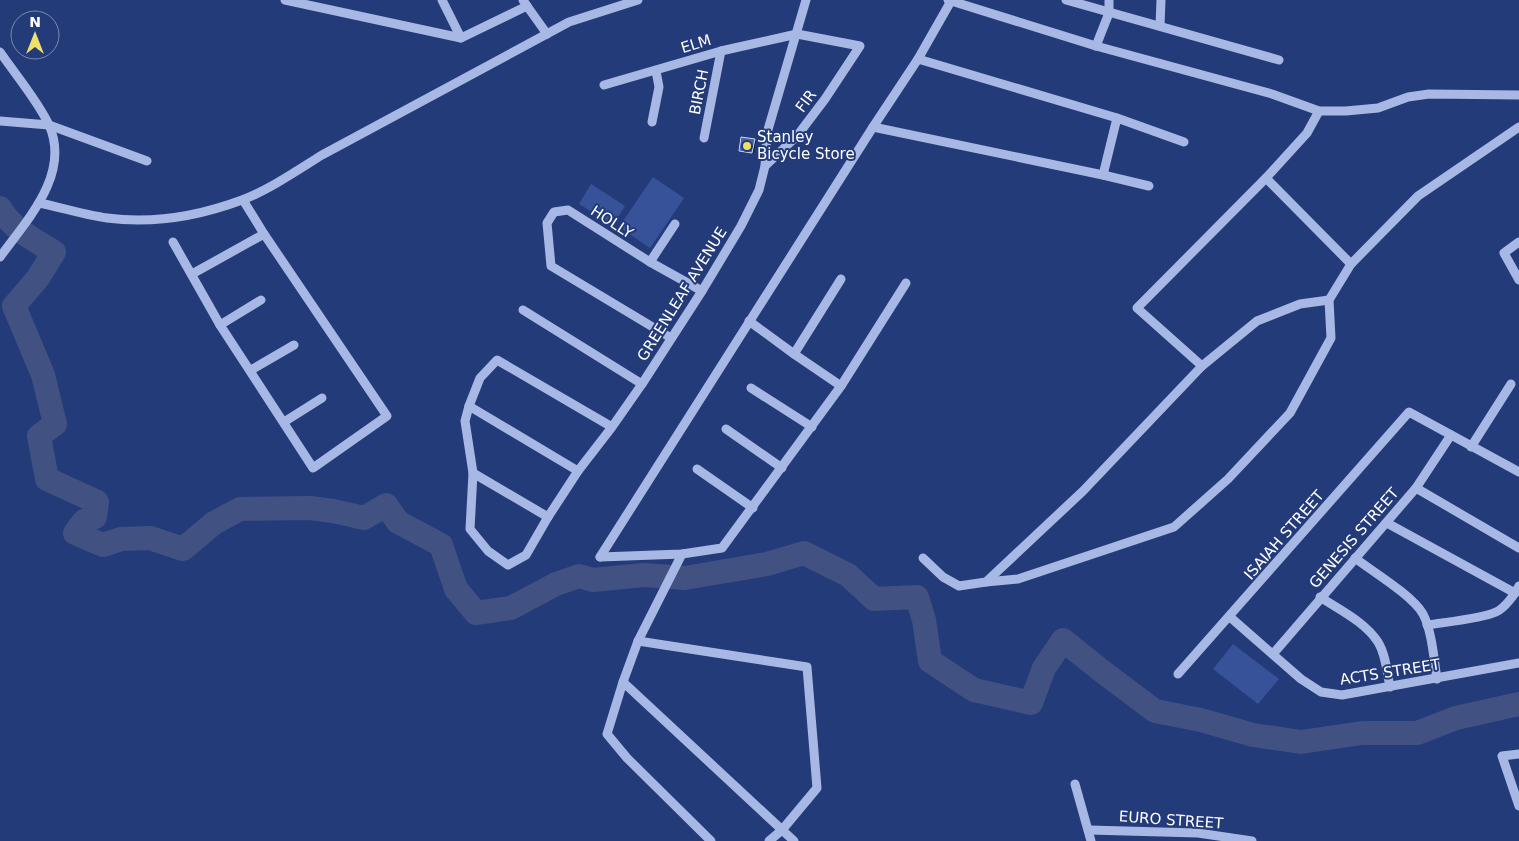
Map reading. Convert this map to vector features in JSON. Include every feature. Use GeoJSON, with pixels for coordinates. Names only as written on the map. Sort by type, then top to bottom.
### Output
{"type":"FeatureCollection","features":[{"type":"Feature","properties":{"kind":"street"},"geometry":{"type":"LineString","coordinates":[[285,0],[461,38],[525,3],[547,34]]}},
{"type":"Feature","properties":{"kind":"street"},"geometry":{"type":"LineString","coordinates":[[442,0],[461,38]]}},
{"type":"Feature","properties":{"kind":"street"},"geometry":{"type":"LineString","coordinates":[[40,203],[106,218],[143,221],[190,215],[243,200],[290,175],[330,150],[569,22],[638,0]]}},
{"type":"Feature","properties":{"kind":"street","name":"GREENLEAF AVENUE"},"geometry":{"type":"LineString","coordinates":[[473,473],[470,529],[488,551],[508,565],[526,555],[578,471],[642,384],[742,226],[759,190],[765,166],[767,133],[806,0]]}},
{"type":"Feature","properties":{"kind":"street"},"geometry":{"type":"LineString","coordinates":[[1066,0],[1279,60]]}},
{"type":"Feature","properties":{"kind":"street"},"geometry":{"type":"LineString","coordinates":[[1096,46],[1109,13],[1109,0]]}},
{"type":"Feature","properties":{"kind":"street"},"geometry":{"type":"LineString","coordinates":[[1160,0],[1160,26]]}},
{"type":"Feature","properties":{"kind":"street"},"geometry":{"type":"LineString","coordinates":[[906,283],[842,386],[722,548],[679,559],[600,557],[918,59],[950,1],[1096,46],[1272,94],[1319,111],[1378,108],[1408,97],[1428,94],[1519,95]]}},
{"type":"Feature","properties":{"kind":"street","name":"FIR"},"geometry":{"type":"LineString","coordinates":[[765,166],[797,136],[825,99],[860,46],[797,34]]}},
{"type":"Feature","properties":{"kind":"street","name":"ELM"},"geometry":{"type":"LineString","coordinates":[[604,84],[656,71],[721,51],[797,34]]}},
{"type":"Feature","properties":{"kind":"street","name":"BIRCH"},"geometry":{"type":"LineString","coordinates":[[704,138],[721,51]]}},
{"type":"Feature","properties":{"kind":"street"},"geometry":{"type":"LineString","coordinates":[[0,52],[49,125],[56,153],[50,180],[40,203],[0,257]]}},
{"type":"Feature","properties":{"kind":"street"},"geometry":{"type":"LineString","coordinates":[[918,59],[1117,118],[1184,142]]}},
{"type":"Feature","properties":{"kind":"street"},"geometry":{"type":"LineString","coordinates":[[652,122],[659,86],[656,71]]}},
{"type":"Feature","properties":{"kind":"street"},"geometry":{"type":"LineString","coordinates":[[1202,366],[1137,308],[1308,133],[1319,111]]}},
{"type":"Feature","properties":{"kind":"street"},"geometry":{"type":"LineString","coordinates":[[1103,175],[1117,118]]}},
{"type":"Feature","properties":{"kind":"street"},"geometry":{"type":"LineString","coordinates":[[0,120],[49,125],[147,162]]}},
{"type":"Feature","properties":{"kind":"street"},"geometry":{"type":"LineString","coordinates":[[873,127],[1149,186]]}},
{"type":"Feature","properties":{"kind":"street"},"geometry":{"type":"LineString","coordinates":[[923,558],[943,577],[960,586],[1018,579],[1174,527],[1228,479],[1290,413],[1331,338],[1329,300],[1351,264],[1418,196],[1519,127]]}},
{"type":"Feature","properties":{"kind":"street"},"geometry":{"type":"LineString","coordinates":[[1266,178],[1351,264]]}},
{"type":"Feature","properties":{"kind":"street"},"geometry":{"type":"LineString","coordinates":[[173,242],[220,325],[313,468],[387,416],[243,200]]}},
{"type":"Feature","properties":{"kind":"street","name":"HOLLY"},"geometry":{"type":"LineString","coordinates":[[671,338],[551,266],[547,223],[554,212],[568,210],[650,262],[702,291]]}},
{"type":"Feature","properties":{"kind":"street"},"geometry":{"type":"LineString","coordinates":[[650,262],[675,224]]}},
{"type":"Feature","properties":{"kind":"street"},"geometry":{"type":"LineString","coordinates":[[192,274],[264,234]]}},
{"type":"Feature","properties":{"kind":"street"},"geometry":{"type":"LineString","coordinates":[[1519,242],[1504,253],[1519,280]]}},
{"type":"Feature","properties":{"kind":"street"},"geometry":{"type":"LineString","coordinates":[[794,354],[841,279]]}},
{"type":"Feature","properties":{"kind":"street"},"geometry":{"type":"LineString","coordinates":[[220,325],[261,300]]}},
{"type":"Feature","properties":{"kind":"street"},"geometry":{"type":"LineString","coordinates":[[986,582],[1083,491],[1202,366],[1257,321],[1300,304],[1329,300]]}},
{"type":"Feature","properties":{"kind":"street"},"geometry":{"type":"LineString","coordinates":[[523,310],[642,384]]}},
{"type":"Feature","properties":{"kind":"street"},"geometry":{"type":"LineString","coordinates":[[750,321],[794,354],[842,386]]}},
{"type":"Feature","properties":{"kind":"street"},"geometry":{"type":"LineString","coordinates":[[251,370],[294,345]]}},
{"type":"Feature","properties":{"kind":"street"},"geometry":{"type":"LineString","coordinates":[[548,517],[473,473],[466,422],[469,406],[480,378],[497,360],[612,427]]}},
{"type":"Feature","properties":{"kind":"street"},"geometry":{"type":"LineString","coordinates":[[1471,447],[1511,384]]}},
{"type":"Feature","properties":{"kind":"street"},"geometry":{"type":"LineString","coordinates":[[751,388],[812,427]]}},
{"type":"Feature","properties":{"kind":"street"},"geometry":{"type":"LineString","coordinates":[[284,422],[322,398]]}},
{"type":"Feature","properties":{"kind":"street"},"geometry":{"type":"LineString","coordinates":[[469,406],[578,471]]}},
{"type":"Feature","properties":{"kind":"street","name":"ISAIAH STREET"},"geometry":{"type":"LineString","coordinates":[[1178,674],[1409,412],[1451,435]]}},
{"type":"Feature","properties":{"kind":"street"},"geometry":{"type":"LineString","coordinates":[[726,429],[782,468]]}},
{"type":"Feature","properties":{"kind":"street"},"geometry":{"type":"LineString","coordinates":[[1451,435],[1519,472]]}},
{"type":"Feature","properties":{"kind":"street","name":"GENESIS STREET"},"geometry":{"type":"LineString","coordinates":[[1273,654],[1320,597],[1416,488],[1451,435]]}},
{"type":"Feature","properties":{"kind":"street"},"geometry":{"type":"LineString","coordinates":[[697,468],[753,508]]}},
{"type":"Feature","properties":{"kind":"street"},"geometry":{"type":"LineString","coordinates":[[1416,488],[1519,548]]}},
{"type":"Feature","properties":{"kind":"street"},"geometry":{"type":"LineString","coordinates":[[1387,523],[1517,590],[1497,612],[1474,618],[1427,625]]}},
{"type":"Feature","properties":{"kind":"street"},"geometry":{"type":"LineString","coordinates":[[1355,558],[1411,600],[1422,614],[1427,625],[1437,679]]}},
{"type":"Feature","properties":{"kind":"street"},"geometry":{"type":"LineString","coordinates":[[679,559],[638,641],[622,682],[607,734],[627,758],[711,841]]}},
{"type":"Feature","properties":{"kind":"street"},"geometry":{"type":"LineString","coordinates":[[1320,597],[1366,627],[1378,643],[1390,687]]}},
{"type":"Feature","properties":{"kind":"street","name":"ACTS STREET"},"geometry":{"type":"LineString","coordinates":[[1230,617],[1301,680],[1321,692],[1342,695],[1519,664]]}},
{"type":"Feature","properties":{"kind":"street"},"geometry":{"type":"LineString","coordinates":[[638,641],[807,666],[817,788],[782,830],[769,841]]}},
{"type":"Feature","properties":{"kind":"street"},"geometry":{"type":"LineString","coordinates":[[622,682],[794,841]]}},
{"type":"Feature","properties":{"kind":"street"},"geometry":{"type":"LineString","coordinates":[[1519,754],[1502,756],[1519,806]]}},
{"type":"Feature","properties":{"kind":"street"},"geometry":{"type":"LineString","coordinates":[[1075,784],[1091,841]]}},
{"type":"Feature","properties":{"kind":"street","name":"EURO STREET"},"geometry":{"type":"LineString","coordinates":[[1089,830],[1252,841]]}},
{"type":"Feature","properties":{"kind":"shaded area"},"geometry":{"type":"Polygon","coordinates":[[[653,177],[684,198],[650,248],[619,227],[653,177]]]}},
{"type":"Feature","properties":{"kind":"shaded area"},"geometry":{"type":"Polygon","coordinates":[[[591,184],[625,206],[613,225],[579,204],[591,184]]]}},
{"type":"Feature","properties":{"kind":"shaded area"},"geometry":{"type":"Polygon","coordinates":[[[1233,644],[1279,679],[1258,704],[1213,669],[1233,644]]]}},
{"type":"Feature","properties":{"kind":"building"},"geometry":{"type":"Polygon","coordinates":[[[741,137],[755,139],[752,153],[739,151],[741,137]]]}},
{"type":"Feature","properties":{"kind":"waterway"},"geometry":{"type":"LineString","coordinates":[[0,208],[17,228],[54,252],[38,278],[14,306],[43,375],[55,424],[39,436],[47,479],[97,502],[95,517],[84,521],[75,533],[103,545],[121,539],[150,538],[183,549],[214,523],[240,509],[310,508],[364,518],[386,505],[398,522],[441,545],[456,589],[476,613],[511,608],[556,584],[579,576],[593,580],[644,575],[685,578],[767,564],[804,553],[848,575],[874,599],[917,597],[924,620],[930,661],[974,690],[1031,703],[1044,668],[1063,640],[1155,711],[1201,720],[1253,735],[1301,742],[1362,733],[1417,733],[1456,718],[1519,704]]}},
{"type":"Feature","properties":{"kind":"place","name":"Stanley Bicycle Store"},"geometry":{"type":"Point","coordinates":[747,146]}}]}
